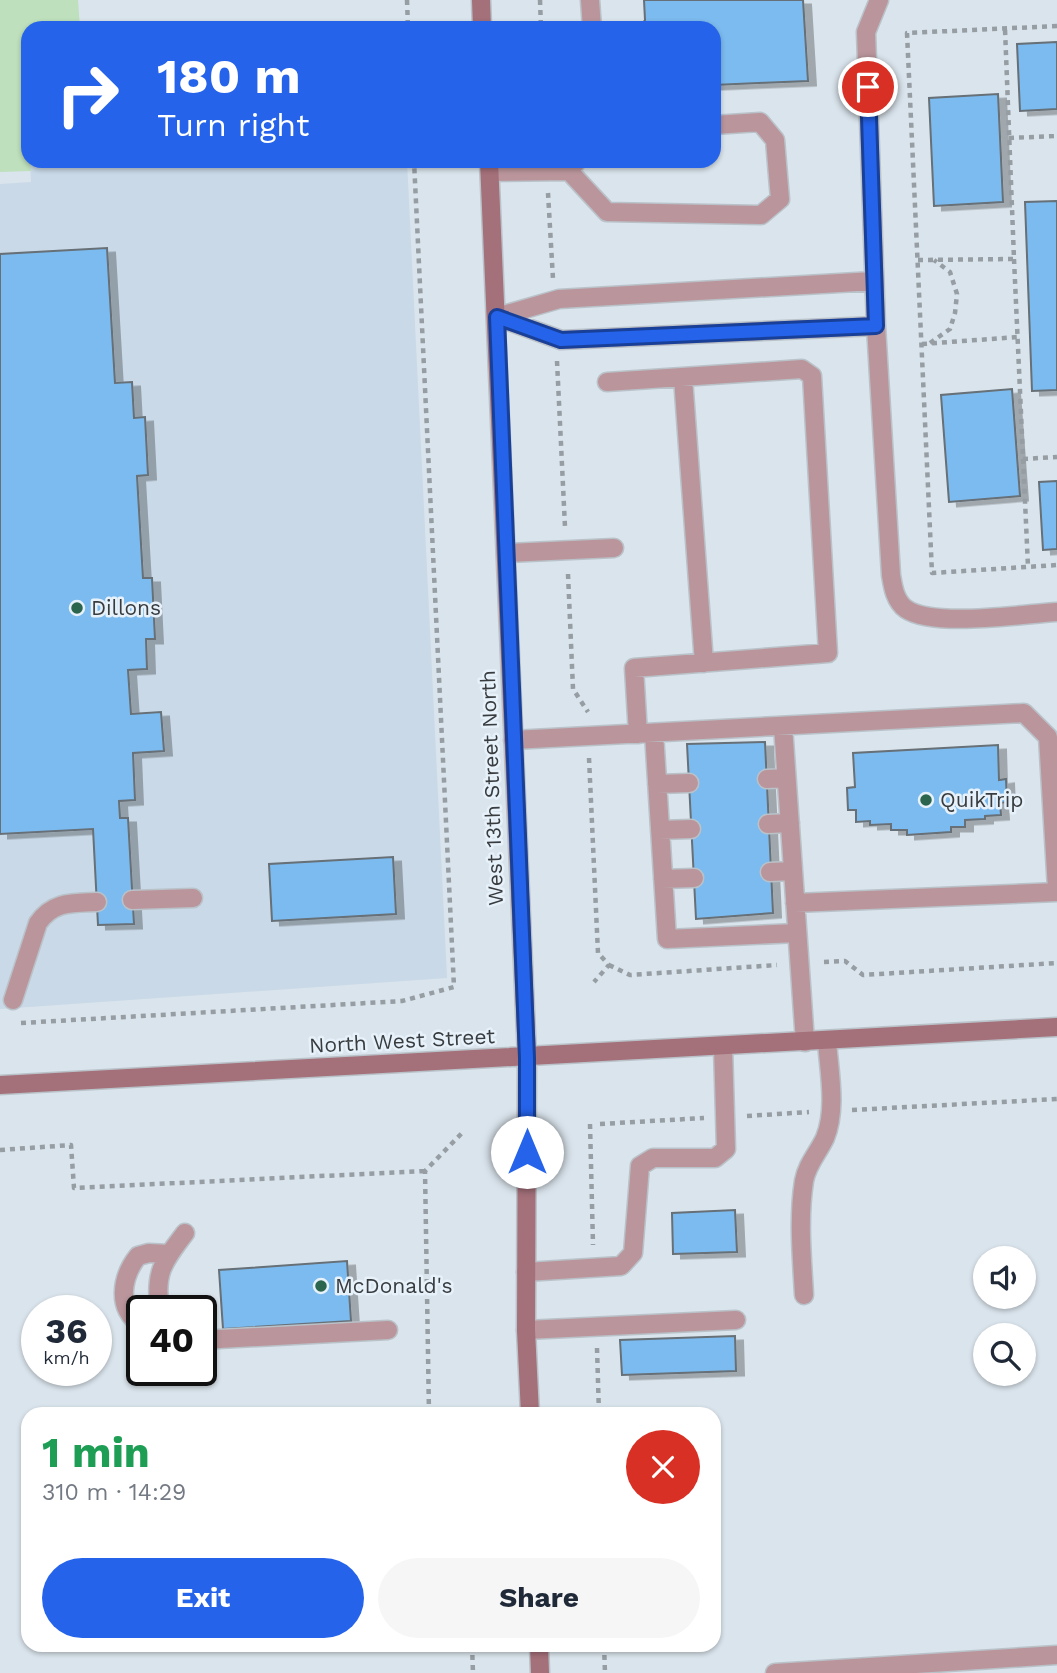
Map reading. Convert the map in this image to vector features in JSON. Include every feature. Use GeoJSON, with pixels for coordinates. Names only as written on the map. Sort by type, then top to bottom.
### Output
{"type":"FeatureCollection","features":[{"type":"Feature","properties":{"kind":"street"},"geometry":{"type":"LineString","coordinates":[[481,0],[482,21]]}},
{"type":"Feature","properties":{"kind":"street","name":"West 13th Street North"},"geometry":{"type":"LineString","coordinates":[[489,168],[527,1058],[526,1330],[530,1407]]}},
{"type":"Feature","properties":{"kind":"street","name":"North West Street"},"geometry":{"type":"LineString","coordinates":[[0,1085],[1057,1027]]}},
{"type":"Feature","properties":{"kind":"street"},"geometry":{"type":"LineString","coordinates":[[539,1652],[540,1673]]}},
{"type":"Feature","properties":{"kind":"lane"},"geometry":{"type":"LineString","coordinates":[[590,0],[592,21]]}},
{"type":"Feature","properties":{"kind":"lane"},"geometry":{"type":"LineString","coordinates":[[879,0],[866,32],[876,326],[891,575],[895,595],[906,609],[941,619],[1057,612]]}},
{"type":"Feature","properties":{"kind":"lane"},"geometry":{"type":"LineString","coordinates":[[574,168],[607,212],[761,215],[780,199],[775,140],[760,122],[721,125]]}},
{"type":"Feature","properties":{"kind":"lane"},"geometry":{"type":"LineString","coordinates":[[497,317],[559,299],[874,281]]}},
{"type":"Feature","properties":{"kind":"lane"},"geometry":{"type":"LineString","coordinates":[[497,317],[561,340],[876,326]]}},
{"type":"Feature","properties":{"kind":"lane"},"geometry":{"type":"LineString","coordinates":[[607,382],[802,369],[812,376],[828,653],[634,668],[657,784],[667,939],[797,933]]}},
{"type":"Feature","properties":{"kind":"lane"},"geometry":{"type":"LineString","coordinates":[[683,379],[704,663]]}},
{"type":"Feature","properties":{"kind":"lane"},"geometry":{"type":"LineString","coordinates":[[506,553],[614,548]]}},
{"type":"Feature","properties":{"kind":"lane"},"geometry":{"type":"LineString","coordinates":[[513,740],[1024,713],[1048,737],[1057,890],[795,903]]}},
{"type":"Feature","properties":{"kind":"lane"},"geometry":{"type":"LineString","coordinates":[[783,726],[805,1042]]}},
{"type":"Feature","properties":{"kind":"lane"},"geometry":{"type":"LineString","coordinates":[[766,779],[786,778]]}},
{"type":"Feature","properties":{"kind":"lane"},"geometry":{"type":"LineString","coordinates":[[657,784],[689,783]]}},
{"type":"Feature","properties":{"kind":"lane"},"geometry":{"type":"LineString","coordinates":[[768,824],[790,823]]}},
{"type":"Feature","properties":{"kind":"lane"},"geometry":{"type":"LineString","coordinates":[[660,830],[691,829]]}},
{"type":"Feature","properties":{"kind":"lane"},"geometry":{"type":"LineString","coordinates":[[771,872],[793,871]]}},
{"type":"Feature","properties":{"kind":"lane"},"geometry":{"type":"LineString","coordinates":[[663,879],[694,878]]}},
{"type":"Feature","properties":{"kind":"lane"},"geometry":{"type":"LineString","coordinates":[[132,900],[193,898]]}},
{"type":"Feature","properties":{"kind":"lane"},"geometry":{"type":"LineString","coordinates":[[13,1000],[38,923],[44,914],[52,907],[66,903],[97,902]]}},
{"type":"Feature","properties":{"kind":"lane"},"geometry":{"type":"LineString","coordinates":[[804,1295],[801,1211],[804,1178],[812,1157],[825,1137],[831,1111],[827,1041]]}},
{"type":"Feature","properties":{"kind":"lane"},"geometry":{"type":"LineString","coordinates":[[526,1272],[621,1265],[633,1253],[640,1166],[653,1158],[715,1158],[726,1149],[723,1047]]}},
{"type":"Feature","properties":{"kind":"lane"},"geometry":{"type":"LineString","coordinates":[[160,1295],[159,1273],[185,1233]]}},
{"type":"Feature","properties":{"kind":"lane"},"geometry":{"type":"LineString","coordinates":[[126,1304],[125,1275],[138,1256],[149,1253],[169,1254]]}},
{"type":"Feature","properties":{"kind":"lane"},"geometry":{"type":"LineString","coordinates":[[526,1330],[736,1320]]}},
{"type":"Feature","properties":{"kind":"lane"},"geometry":{"type":"LineString","coordinates":[[217,1339],[388,1331]]}},
{"type":"Feature","properties":{"kind":"lane"},"geometry":{"type":"LineString","coordinates":[[775,1673],[1057,1655]]}},
{"type":"Feature","properties":{"kind":"path"},"geometry":{"type":"LineString","coordinates":[[407,0],[408,21]]}},
{"type":"Feature","properties":{"kind":"path"},"geometry":{"type":"LineString","coordinates":[[540,0],[541,21]]}},
{"type":"Feature","properties":{"kind":"path"},"geometry":{"type":"LineString","coordinates":[[1057,26],[907,33],[932,573],[1057,565]]}},
{"type":"Feature","properties":{"kind":"path"},"geometry":{"type":"LineString","coordinates":[[1005,29],[1028,567]]}},
{"type":"Feature","properties":{"kind":"path"},"geometry":{"type":"LineString","coordinates":[[1009,138],[1057,136]]}},
{"type":"Feature","properties":{"kind":"path"},"geometry":{"type":"LineString","coordinates":[[13,1024],[402,1001],[454,987],[414,168]]}},
{"type":"Feature","properties":{"kind":"path"},"geometry":{"type":"LineString","coordinates":[[918,260],[1014,259]]}},
{"type":"Feature","properties":{"kind":"path"},"geometry":{"type":"LineString","coordinates":[[930,343],[950,330],[957,294],[950,272],[934,260]]}},
{"type":"Feature","properties":{"kind":"path"},"geometry":{"type":"LineString","coordinates":[[922,344],[1018,337]]}},
{"type":"Feature","properties":{"kind":"path"},"geometry":{"type":"LineString","coordinates":[[1023,459],[1057,457]]}},
{"type":"Feature","properties":{"kind":"path"},"geometry":{"type":"LineString","coordinates":[[609,965],[631,975],[845,961],[863,975],[1057,963]]}},
{"type":"Feature","properties":{"kind":"path"},"geometry":{"type":"LineString","coordinates":[[0,1150],[71,1145],[74,1188],[425,1171],[463,1132]]}},
{"type":"Feature","properties":{"kind":"path"},"geometry":{"type":"LineString","coordinates":[[425,1171],[429,1407]]}},
{"type":"Feature","properties":{"kind":"path"},"geometry":{"type":"LineString","coordinates":[[472,1652],[472,1673]]}},
{"type":"Feature","properties":{"kind":"path"},"geometry":{"type":"LineString","coordinates":[[604,1652],[605,1673]]}},
{"type":"Feature","properties":{"kind":"shaded area"},"geometry":{"type":"Polygon","coordinates":[[[30,168],[407,168],[447,978],[0,1009],[0,184],[31,182],[30,168]]]}},
{"type":"Feature","properties":{"kind":"green space"},"geometry":{"type":"Polygon","coordinates":[[[0,0],[78,0],[80,21],[21,21],[21,168],[31,168],[31,171],[0,172],[0,0]]]}},
{"type":"Feature","properties":{"kind":"building"},"geometry":{"type":"Polygon","coordinates":[[[644,0],[803,0],[808,81],[721,85],[721,21],[645,20],[644,0]]]}},
{"type":"Feature","properties":{"kind":"building"},"geometry":{"type":"Polygon","coordinates":[[[1057,42],[1057,109],[1020,111],[1017,44],[1057,42]]]}},
{"type":"Feature","properties":{"kind":"building"},"geometry":{"type":"Polygon","coordinates":[[[998,94],[1003,202],[934,206],[929,98],[998,94]]]}},
{"type":"Feature","properties":{"kind":"building"},"geometry":{"type":"Polygon","coordinates":[[[1057,201],[1057,390],[1032,391],[1025,202],[1057,201]]]}},
{"type":"Feature","properties":{"kind":"building","name":"Dillons"},"geometry":{"type":"Polygon","coordinates":[[[107,248],[115,383],[132,382],[134,418],[145,417],[148,475],[137,476],[143,578],[152,578],[155,639],[146,639],[147,669],[128,670],[131,714],[161,712],[164,751],[133,753],[135,800],[119,801],[120,818],[128,818],[134,924],[98,925],[93,829],[0,834],[0,254],[107,248]]]}},
{"type":"Feature","properties":{"kind":"building"},"geometry":{"type":"Polygon","coordinates":[[[1012,389],[1020,496],[949,502],[941,395],[1012,389]]]}},
{"type":"Feature","properties":{"kind":"building"},"geometry":{"type":"Polygon","coordinates":[[[1057,481],[1057,549],[1043,550],[1039,482],[1057,481]]]}},
{"type":"Feature","properties":{"kind":"building"},"geometry":{"type":"Polygon","coordinates":[[[765,742],[773,913],[696,919],[687,744],[765,742]]]}},
{"type":"Feature","properties":{"kind":"building"},"geometry":{"type":"Polygon","coordinates":[[[998,745],[999,780],[1006,779],[1007,802],[1000,803],[1001,815],[965,820],[965,827],[951,827],[951,832],[907,835],[907,830],[891,830],[891,824],[870,825],[870,821],[856,822],[856,810],[848,810],[847,788],[855,787],[853,753],[998,745]]]}},
{"type":"Feature","properties":{"kind":"building"},"geometry":{"type":"Polygon","coordinates":[[[393,857],[396,914],[272,921],[269,864],[393,857]]]}},
{"type":"Feature","properties":{"kind":"building"},"geometry":{"type":"Polygon","coordinates":[[[735,1210],[737,1252],[673,1254],[672,1213],[735,1210]]]}},
{"type":"Feature","properties":{"kind":"building"},"geometry":{"type":"Polygon","coordinates":[[[347,1261],[351,1321],[223,1329],[219,1270],[347,1261]]]}},
{"type":"Feature","properties":{"kind":"building"},"geometry":{"type":"Polygon","coordinates":[[[735,1336],[736,1371],[622,1375],[620,1340],[735,1336]]]}},
{"type":"Feature","properties":{"kind":"place","name":"Dillons"},"geometry":{"type":"Point","coordinates":[77,608]}},
{"type":"Feature","properties":{"kind":"place","name":"QuikTrip"},"geometry":{"type":"Point","coordinates":[926,800]}},
{"type":"Feature","properties":{"kind":"place","name":"McDonald's"},"geometry":{"type":"Point","coordinates":[321,1286]}},
{"type":"Feature","properties":{"kind":"route"},"geometry":{"type":"LineString","coordinates":[[527,1152],[527,1058],[497,317],[561,340],[876,326],[868,87]]}}]}
